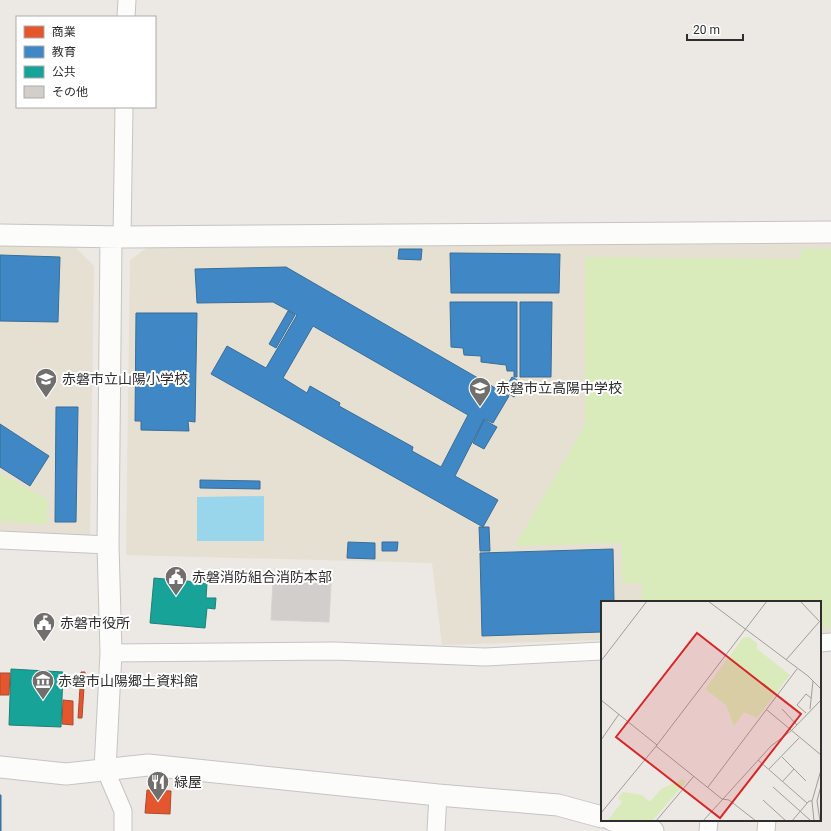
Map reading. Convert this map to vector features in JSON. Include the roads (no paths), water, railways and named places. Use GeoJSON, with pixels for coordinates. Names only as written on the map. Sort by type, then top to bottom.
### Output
{"type":"FeatureCollection","features":[{"type":"Feature","properties":{"kind":"street"},"geometry":{"type":"LineString","coordinates":[[126,16],[127,0]]}},
{"type":"Feature","properties":{"kind":"street"},"geometry":{"type":"LineString","coordinates":[[124,108],[117,237],[108,545],[111,653],[105,769],[123,810],[124,831]]}},
{"type":"Feature","properties":{"kind":"street"},"geometry":{"type":"LineString","coordinates":[[0,235],[117,237],[831,232]]}},
{"type":"Feature","properties":{"kind":"street"},"geometry":{"type":"LineString","coordinates":[[0,540],[108,545]]}},
{"type":"Feature","properties":{"kind":"street"},"geometry":{"type":"LineString","coordinates":[[821,643],[831,642]]}},
{"type":"Feature","properties":{"kind":"street"},"geometry":{"type":"LineString","coordinates":[[111,653],[334,651],[485,656],[601,651]]}},
{"type":"Feature","properties":{"kind":"street"},"geometry":{"type":"LineString","coordinates":[[0,767],[66,774],[148,765],[438,795],[558,805],[601,817]]}},
{"type":"Feature","properties":{"kind":"street"},"geometry":{"type":"LineString","coordinates":[[436,831],[438,795]]}},
{"type":"Feature","properties":{"kind":"street"},"geometry":{"type":"LineString","coordinates":[[616,821],[653,831]]}},
{"type":"Feature","properties":{"kind":"street"},"geometry":{"type":"LineString","coordinates":[[708,831],[709,821]]}},
{"type":"Feature","properties":{"kind":"street"},"geometry":{"type":"LineString","coordinates":[[766,831],[767,821]]}},
{"type":"Feature","properties":{"kind":"water"},"geometry":{"type":"Polygon","coordinates":[[[264,496],[264,541],[197,541],[197,497],[264,496]]]}},
{"type":"Feature","properties":{"kind":"place","name":"赤磐市立山陽小学校"},"geometry":{"type":"Point","coordinates":[46,398]}},
{"type":"Feature","properties":{"kind":"place","name":"赤磐市立高陽中学校"},"geometry":{"type":"Point","coordinates":[480,408]}},
{"type":"Feature","properties":{"kind":"place","name":"赤磐消防組合消防本部"},"geometry":{"type":"Point","coordinates":[176,596]}},
{"type":"Feature","properties":{"kind":"place","name":"赤磐市役所"},"geometry":{"type":"Point","coordinates":[44,642]}},
{"type":"Feature","properties":{"kind":"place","name":"赤磐市山陽郷土資料館"},"geometry":{"type":"Point","coordinates":[43,700]}},
{"type":"Feature","properties":{"kind":"place","name":"緑屋"},"geometry":{"type":"Point","coordinates":[158,802]}}]}
